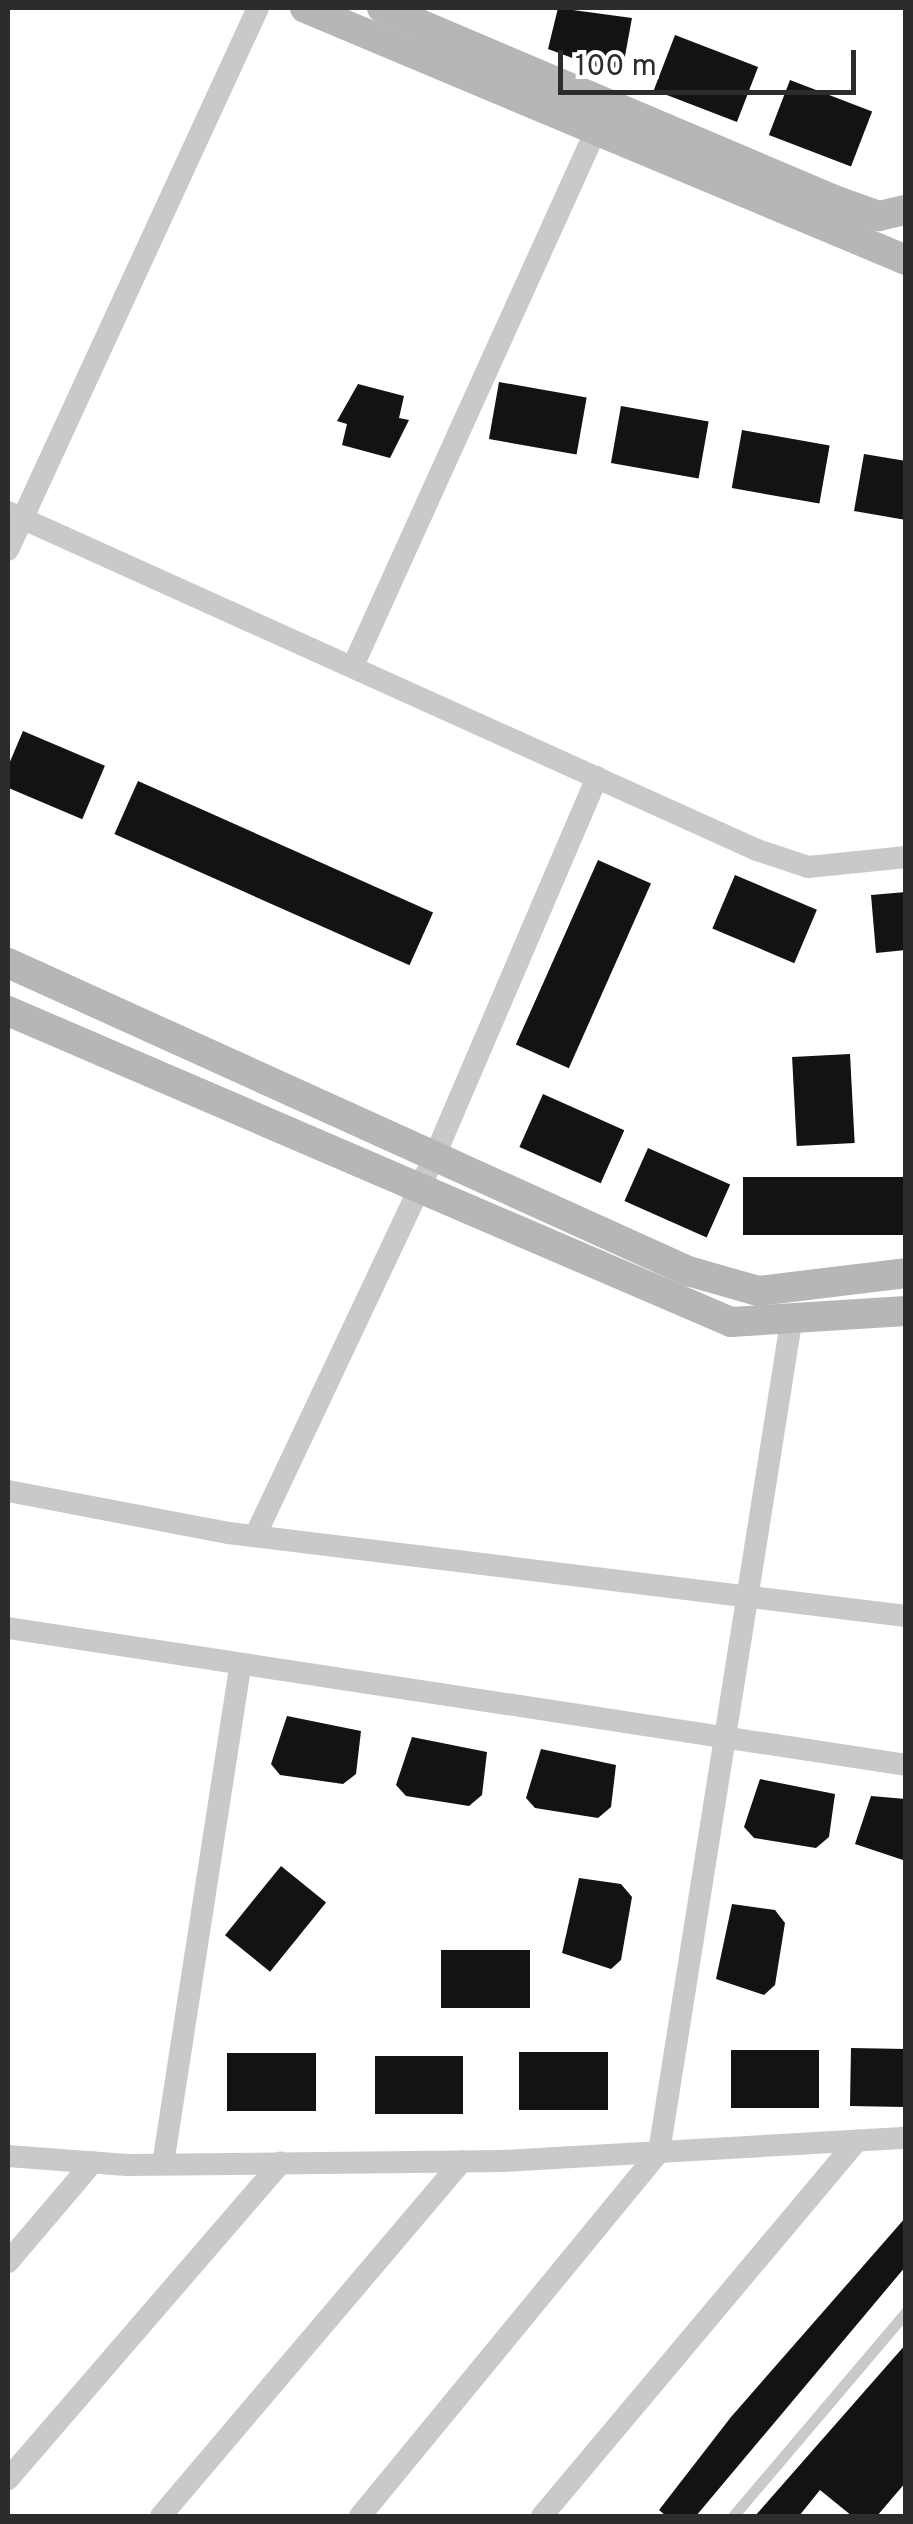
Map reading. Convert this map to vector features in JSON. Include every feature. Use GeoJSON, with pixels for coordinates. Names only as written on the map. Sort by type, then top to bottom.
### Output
{"type":"FeatureCollection","features":[{"type":"Feature","properties":{"kind":"street"},"geometry":{"type":"LineString","coordinates":[[8,550],[15,516],[258,8]]}},
{"type":"Feature","properties":{"kind":"street"},"geometry":{"type":"LineString","coordinates":[[305,8],[906,260]]}},
{"type":"Feature","properties":{"kind":"street"},"geometry":{"type":"LineString","coordinates":[[382,8],[834,200],[879,216],[906,210]]}},
{"type":"Feature","properties":{"kind":"street"},"geometry":{"type":"LineString","coordinates":[[353,666],[596,130]]}},
{"type":"Feature","properties":{"kind":"street"},"geometry":{"type":"LineString","coordinates":[[15,516],[597,777],[808,867],[906,857]]}},
{"type":"Feature","properties":{"kind":"street"},"geometry":{"type":"LineString","coordinates":[[255,1536],[436,1152],[597,777]]}},
{"type":"Feature","properties":{"kind":"street"},"geometry":{"type":"LineString","coordinates":[[8,963],[738,1288],[906,1273]]}},
{"type":"Feature","properties":{"kind":"street"},"geometry":{"type":"LineString","coordinates":[[8,1011],[731,1322],[792,1322],[906,1311]]}},
{"type":"Feature","properties":{"kind":"street"},"geometry":{"type":"LineString","coordinates":[[360,2516],[659,2152],[792,1322]]}},
{"type":"Feature","properties":{"kind":"street"},"geometry":{"type":"LineString","coordinates":[[8,1491],[255,1536],[906,1616]]}},
{"type":"Feature","properties":{"kind":"street"},"geometry":{"type":"LineString","coordinates":[[8,1628],[726,1743],[906,1765]]}},
{"type":"Feature","properties":{"kind":"street"},"geometry":{"type":"LineString","coordinates":[[162,2164],[240,1668]]}},
{"type":"Feature","properties":{"kind":"street"},"geometry":{"type":"LineString","coordinates":[[8,2156],[162,2164],[462,2162],[906,2138]]}},
{"type":"Feature","properties":{"kind":"street"},"geometry":{"type":"LineString","coordinates":[[542,2516],[857,2141]]}},
{"type":"Feature","properties":{"kind":"street"},"geometry":{"type":"LineString","coordinates":[[8,2262],[92,2162]]}},
{"type":"Feature","properties":{"kind":"street"},"geometry":{"type":"LineString","coordinates":[[161,2516],[462,2162]]}},
{"type":"Feature","properties":{"kind":"street"},"geometry":{"type":"LineString","coordinates":[[8,2480],[281,2163]]}},
{"type":"Feature","properties":{"kind":"lane"},"geometry":{"type":"LineString","coordinates":[[733,2516],[906,2312]]}},
{"type":"Feature","properties":{"kind":"building"},"geometry":{"type":"Polygon","coordinates":[[[558,8],[632,18],[623,67],[613,73],[548,49],[558,8]]]}},
{"type":"Feature","properties":{"kind":"building"},"geometry":{"type":"Polygon","coordinates":[[[675,35],[758,67],[737,122],[654,90],[675,35]]]}},
{"type":"Feature","properties":{"kind":"building"},"geometry":{"type":"Polygon","coordinates":[[[790,80],[872,112],[851,167],[769,135],[790,80]]]}},
{"type":"Feature","properties":{"kind":"building"},"geometry":{"type":"Polygon","coordinates":[[[499,382],[587,397],[577,455],[489,439],[499,382]]]}},
{"type":"Feature","properties":{"kind":"building"},"geometry":{"type":"Polygon","coordinates":[[[358,384],[404,396],[399,418],[409,420],[390,458],[342,445],[347,424],[337,421],[358,384]]]}},
{"type":"Feature","properties":{"kind":"building"},"geometry":{"type":"Polygon","coordinates":[[[621,406],[709,421],[699,479],[611,463],[621,406]]]}},
{"type":"Feature","properties":{"kind":"building"},"geometry":{"type":"Polygon","coordinates":[[[742,430],[830,445],[819,504],[732,488],[742,430]]]}},
{"type":"Feature","properties":{"kind":"building"},"geometry":{"type":"Polygon","coordinates":[[[864,454],[906,461],[906,520],[854,511],[864,454]]]}},
{"type":"Feature","properties":{"kind":"building"},"geometry":{"type":"Polygon","coordinates":[[[23,731],[105,766],[82,819],[8,788],[8,766],[23,731]]]}},
{"type":"Feature","properties":{"kind":"building"},"geometry":{"type":"Polygon","coordinates":[[[138,781],[433,912],[409,965],[114,834],[138,781]]]}},
{"type":"Feature","properties":{"kind":"building"},"geometry":{"type":"Polygon","coordinates":[[[598,860],[651,884],[569,1068],[516,1045],[598,860]]]}},
{"type":"Feature","properties":{"kind":"building"},"geometry":{"type":"Polygon","coordinates":[[[735,875],[817,910],[794,963],[712,928],[735,875]]]}},
{"type":"Feature","properties":{"kind":"building"},"geometry":{"type":"Polygon","coordinates":[[[906,892],[906,950],[876,953],[871,895],[906,892]]]}},
{"type":"Feature","properties":{"kind":"building"},"geometry":{"type":"Polygon","coordinates":[[[850,1054],[855,1143],[797,1146],[792,1057],[850,1054]]]}},
{"type":"Feature","properties":{"kind":"building"},"geometry":{"type":"Polygon","coordinates":[[[543,1094],[624,1130],[601,1183],[519,1147],[543,1094]]]}},
{"type":"Feature","properties":{"kind":"building"},"geometry":{"type":"Polygon","coordinates":[[[648,1148],[730,1185],[707,1238],[624,1201],[648,1148]]]}},
{"type":"Feature","properties":{"kind":"building"},"geometry":{"type":"Polygon","coordinates":[[[743,1177],[906,1177],[906,1235],[743,1235],[743,1177]]]}},
{"type":"Feature","properties":{"kind":"building"},"geometry":{"type":"Polygon","coordinates":[[[287,1716],[361,1731],[356,1774],[343,1784],[280,1775],[271,1764],[287,1716]]]}},
{"type":"Feature","properties":{"kind":"building"},"geometry":{"type":"Polygon","coordinates":[[[412,1737],[487,1752],[482,1795],[469,1806],[406,1796],[396,1785],[412,1737]]]}},
{"type":"Feature","properties":{"kind":"building"},"geometry":{"type":"Polygon","coordinates":[[[541,1749],[616,1765],[611,1807],[598,1818],[535,1808],[526,1798],[541,1749]]]}},
{"type":"Feature","properties":{"kind":"building"},"geometry":{"type":"Polygon","coordinates":[[[760,1779],[835,1794],[829,1837],[816,1848],[754,1838],[744,1827],[760,1779]]]}},
{"type":"Feature","properties":{"kind":"building"},"geometry":{"type":"Polygon","coordinates":[[[871,1796],[906,1799],[906,1861],[855,1844],[871,1796]]]}},
{"type":"Feature","properties":{"kind":"building"},"geometry":{"type":"Polygon","coordinates":[[[281,1866],[326,1903],[270,1972],[225,1935],[281,1866]]]}},
{"type":"Feature","properties":{"kind":"building"},"geometry":{"type":"Polygon","coordinates":[[[579,1878],[621,1884],[632,1897],[621,1960],[611,1969],[562,1953],[579,1878]]]}},
{"type":"Feature","properties":{"kind":"building"},"geometry":{"type":"Polygon","coordinates":[[[732,1904],[775,1910],[785,1923],[775,1985],[764,1995],[716,1979],[732,1904]]]}},
{"type":"Feature","properties":{"kind":"building"},"geometry":{"type":"Polygon","coordinates":[[[441,1950],[530,1950],[530,2008],[441,2008],[441,1950]]]}},
{"type":"Feature","properties":{"kind":"building"},"geometry":{"type":"Polygon","coordinates":[[[851,2048],[906,2049],[905,2107],[850,2106],[851,2048]]]}},
{"type":"Feature","properties":{"kind":"building"},"geometry":{"type":"Polygon","coordinates":[[[731,2050],[819,2050],[819,2108],[731,2108],[731,2050]]]}},
{"type":"Feature","properties":{"kind":"building"},"geometry":{"type":"Polygon","coordinates":[[[519,2052],[608,2052],[608,2110],[519,2110],[519,2052]]]}},
{"type":"Feature","properties":{"kind":"building"},"geometry":{"type":"Polygon","coordinates":[[[227,2053],[316,2053],[316,2111],[227,2111],[227,2053]]]}},
{"type":"Feature","properties":{"kind":"building"},"geometry":{"type":"Polygon","coordinates":[[[375,2056],[463,2056],[463,2114],[375,2114],[375,2056]]]}},
{"type":"Feature","properties":{"kind":"building"},"geometry":{"type":"Polygon","coordinates":[[[906,2217],[906,2266],[696,2516],[666,2516],[659,2510],[731,2417],[906,2217]]]}},
{"type":"Feature","properties":{"kind":"building"},"geometry":{"type":"Polygon","coordinates":[[[906,2344],[906,2482],[877,2516],[852,2516],[820,2490],[799,2516],[755,2516],[906,2344]]]}}]}
